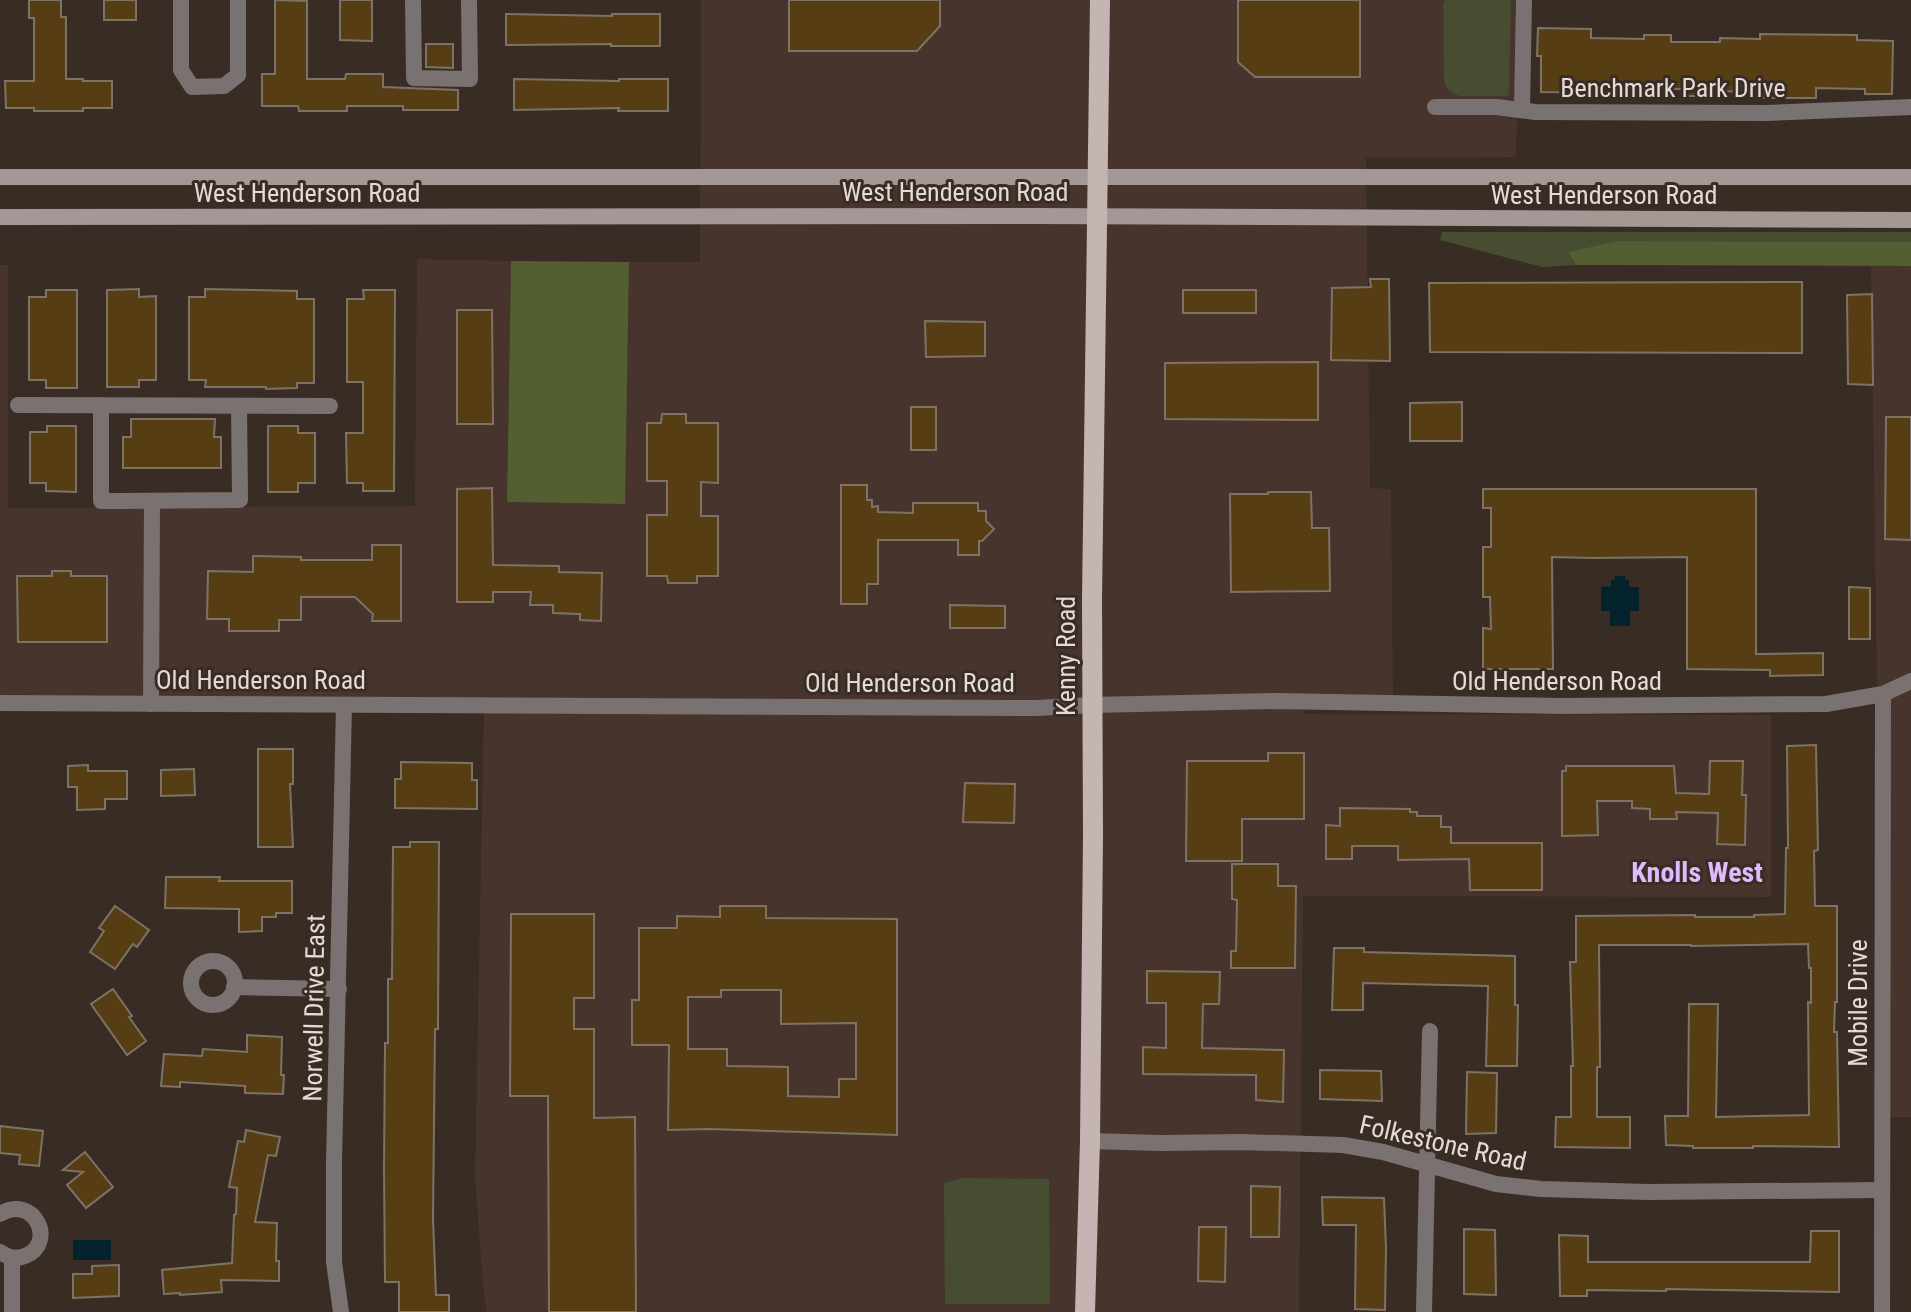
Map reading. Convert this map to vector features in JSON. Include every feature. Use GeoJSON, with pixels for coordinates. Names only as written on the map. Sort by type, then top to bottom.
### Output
{"type":"FeatureCollection","features":[{"type":"Feature","properties":{"kind":"main road","name":"Kenny Road"},"geometry":{"type":"LineString","coordinates":[[1085,1312],[1090,1141],[1096,177],[1100,0]]}},
{"type":"Feature","properties":{"kind":"main road","name":"West Henderson Road"},"geometry":{"type":"LineString","coordinates":[[0,177],[1911,177]]}},
{"type":"Feature","properties":{"kind":"main road","name":"West Henderson Road"},"geometry":{"type":"LineString","coordinates":[[0,217],[1096,216],[1911,220]]}},
{"type":"Feature","properties":{"kind":"street"},"geometry":{"type":"LineString","coordinates":[[181,0],[181,70],[192,87],[224,86],[238,75],[238,0]]}},
{"type":"Feature","properties":{"kind":"street"},"geometry":{"type":"LineString","coordinates":[[413,0],[414,78],[470,79],[469,0]]}},
{"type":"Feature","properties":{"kind":"street"},"geometry":{"type":"LineString","coordinates":[[1522,110],[1524,0]]}},
{"type":"Feature","properties":{"kind":"street","name":"Benchmark Park Drive"},"geometry":{"type":"LineString","coordinates":[[1435,107],[1483,106],[1535,112],[1765,113],[1911,107]]}},
{"type":"Feature","properties":{"kind":"street"},"geometry":{"type":"LineString","coordinates":[[18,405],[330,406]]}},
{"type":"Feature","properties":{"kind":"street"},"geometry":{"type":"LineString","coordinates":[[101,405],[101,501],[240,500],[239,406]]}},
{"type":"Feature","properties":{"kind":"street"},"geometry":{"type":"LineString","coordinates":[[151,704],[152,501]]}},
{"type":"Feature","properties":{"kind":"street","name":"Old Henderson Road"},"geometry":{"type":"LineString","coordinates":[[0,703],[1004,708],[1276,701],[1560,706],[1826,704],[1883,694],[1911,681]]}},
{"type":"Feature","properties":{"kind":"street","name":"Mobile Drive"},"geometry":{"type":"LineString","coordinates":[[1882,1312],[1883,694]]}},
{"type":"Feature","properties":{"kind":"street","name":"Norwell Drive East"},"geometry":{"type":"LineString","coordinates":[[341,1312],[334,1262],[334,1162],[344,705]]}},
{"type":"Feature","properties":{"kind":"street"},"geometry":{"type":"LineString","coordinates":[[234,987],[339,989]]}},
{"type":"Feature","properties":{"kind":"street"},"geometry":{"type":"LineString","coordinates":[[1424,1312],[1430,1031]]}},
{"type":"Feature","properties":{"kind":"street","name":"Folkestone Road"},"geometry":{"type":"LineString","coordinates":[[1090,1141],[1343,1145],[1383,1152],[1496,1184],[1541,1189],[1648,1192],[1882,1190]]}},
{"type":"Feature","properties":{"kind":"street"},"geometry":{"type":"LineString","coordinates":[[0,1214],[8,1210],[24,1210],[40,1227],[39,1243],[28,1255],[6,1255],[12,1312]]}},
{"type":"Feature","properties":{"kind":"shaded area"},"geometry":{"type":"Polygon","coordinates":[[[701,0],[1520,0],[1516,157],[1366,158],[1370,488],[1391,489],[1393,700],[1304,703],[1304,714],[1771,715],[1771,897],[1303,896],[1299,1312],[487,1312],[475,1177],[484,705],[0,703],[0,265],[8,265],[8,508],[415,506],[417,259],[511,261],[507,502],[624,504],[629,262],[700,262],[701,0]]]}},
{"type":"Feature","properties":{"kind":"shaded area"},"geometry":{"type":"Polygon","coordinates":[[[1871,265],[1911,266],[1911,1117],[1881,1117],[1881,694],[1877,683],[1871,265]]]}},
{"type":"Feature","properties":{"kind":"green space"},"geometry":{"type":"Polygon","coordinates":[[[1445,0],[1511,0],[1509,95],[1460,96],[1447,88],[1444,79],[1445,0]]]}},
{"type":"Feature","properties":{"kind":"green space"},"geometry":{"type":"Polygon","coordinates":[[[1442,232],[1911,232],[1911,242],[1619,241],[1569,253],[1576,265],[1542,267],[1440,240],[1442,232]]]}},
{"type":"Feature","properties":{"kind":"green space"},"geometry":{"type":"Polygon","coordinates":[[[1619,241],[1911,242],[1911,266],[1576,265],[1568,252],[1619,241]]]}},
{"type":"Feature","properties":{"kind":"green space"},"geometry":{"type":"Polygon","coordinates":[[[511,261],[629,262],[625,504],[507,502],[511,261]]]}},
{"type":"Feature","properties":{"kind":"green space"},"geometry":{"type":"Polygon","coordinates":[[[962,1178],[1049,1179],[1050,1304],[945,1304],[944,1183],[962,1178]]]}},
{"type":"Feature","properties":{"kind":"water"},"geometry":{"type":"Polygon","coordinates":[[[1615,576],[1625,576],[1629,587],[1639,587],[1639,611],[1630,611],[1630,626],[1610,626],[1610,611],[1601,611],[1601,587],[1611,586],[1615,576]]]}},
{"type":"Feature","properties":{"kind":"water"},"geometry":{"type":"Polygon","coordinates":[[[73,1240],[111,1240],[111,1260],[73,1260],[73,1240]]]}},
{"type":"Feature","properties":{"kind":"building"},"geometry":{"type":"Polygon","coordinates":[[[29,0],[61,0],[61,17],[66,17],[66,79],[112,81],[112,108],[34,111],[34,108],[6,108],[5,81],[34,81],[34,18],[29,18],[29,0]]]}},
{"type":"Feature","properties":{"kind":"building"},"geometry":{"type":"Polygon","coordinates":[[[104,0],[136,0],[136,20],[104,20],[104,0]]]}},
{"type":"Feature","properties":{"kind":"building"},"geometry":{"type":"Polygon","coordinates":[[[275,0],[307,1],[307,79],[345,79],[346,74],[383,74],[383,87],[458,90],[458,110],[347,106],[347,111],[299,111],[298,106],[262,106],[262,74],[275,74],[275,0]]]}},
{"type":"Feature","properties":{"kind":"building"},"geometry":{"type":"Polygon","coordinates":[[[340,0],[372,0],[372,41],[340,40],[340,0]]]}},
{"type":"Feature","properties":{"kind":"building"},"geometry":{"type":"Polygon","coordinates":[[[789,0],[940,0],[940,26],[917,51],[789,51],[789,0]]]}},
{"type":"Feature","properties":{"kind":"building"},"geometry":{"type":"Polygon","coordinates":[[[1238,0],[1360,0],[1360,77],[1255,77],[1238,62],[1238,0]]]}},
{"type":"Feature","properties":{"kind":"building"},"geometry":{"type":"Polygon","coordinates":[[[506,14],[660,14],[660,46],[506,45],[506,14]]]}},
{"type":"Feature","properties":{"kind":"building"},"geometry":{"type":"Polygon","coordinates":[[[1538,28],[1591,29],[1591,38],[1644,39],[1644,35],[1671,35],[1671,42],[1760,39],[1760,34],[1857,35],[1857,40],[1893,41],[1892,94],[1865,94],[1865,89],[1816,88],[1816,98],[1763,98],[1763,92],[1710,91],[1710,96],[1682,96],[1683,89],[1635,88],[1635,93],[1541,92],[1538,28]]]}},
{"type":"Feature","properties":{"kind":"building"},"geometry":{"type":"Polygon","coordinates":[[[426,44],[453,44],[453,68],[426,67],[426,44]]]}},
{"type":"Feature","properties":{"kind":"building"},"geometry":{"type":"Polygon","coordinates":[[[514,79],[668,79],[668,111],[618,111],[619,108],[514,110],[514,79]]]}},
{"type":"Feature","properties":{"kind":"building"},"geometry":{"type":"Polygon","coordinates":[[[1370,279],[1389,279],[1390,361],[1331,360],[1332,288],[1371,287],[1370,279]]]}},
{"type":"Feature","properties":{"kind":"building"},"geometry":{"type":"Polygon","coordinates":[[[1802,282],[1802,353],[1430,352],[1429,283],[1802,282]]]}},
{"type":"Feature","properties":{"kind":"building"},"geometry":{"type":"Polygon","coordinates":[[[139,289],[139,297],[156,296],[156,380],[139,380],[139,387],[107,387],[107,290],[139,289]]]}},
{"type":"Feature","properties":{"kind":"building"},"geometry":{"type":"Polygon","coordinates":[[[205,289],[297,291],[297,299],[314,299],[314,383],[297,383],[297,388],[266,389],[205,387],[206,380],[189,380],[189,297],[205,297],[205,289]]]}},
{"type":"Feature","properties":{"kind":"building"},"geometry":{"type":"Polygon","coordinates":[[[46,290],[77,290],[77,388],[46,388],[46,380],[29,380],[29,297],[46,297],[46,290]]]}},
{"type":"Feature","properties":{"kind":"building"},"geometry":{"type":"Polygon","coordinates":[[[363,290],[395,290],[394,491],[363,491],[363,483],[347,483],[346,433],[363,433],[363,382],[347,382],[347,299],[364,299],[363,290]]]}},
{"type":"Feature","properties":{"kind":"building"},"geometry":{"type":"Polygon","coordinates":[[[1183,290],[1256,290],[1256,313],[1183,313],[1183,290]]]}},
{"type":"Feature","properties":{"kind":"building"},"geometry":{"type":"Polygon","coordinates":[[[1872,294],[1873,385],[1848,384],[1847,295],[1872,294]]]}},
{"type":"Feature","properties":{"kind":"building"},"geometry":{"type":"Polygon","coordinates":[[[457,310],[492,310],[493,424],[457,424],[457,310]]]}},
{"type":"Feature","properties":{"kind":"building"},"geometry":{"type":"Polygon","coordinates":[[[925,321],[985,322],[985,356],[926,357],[925,321]]]}},
{"type":"Feature","properties":{"kind":"building"},"geometry":{"type":"Polygon","coordinates":[[[1318,362],[1318,420],[1165,419],[1165,363],[1318,362]]]}},
{"type":"Feature","properties":{"kind":"building"},"geometry":{"type":"Polygon","coordinates":[[[1462,402],[1462,441],[1410,441],[1410,403],[1462,402]]]}},
{"type":"Feature","properties":{"kind":"building"},"geometry":{"type":"Polygon","coordinates":[[[911,407],[936,407],[936,450],[911,450],[911,407]]]}},
{"type":"Feature","properties":{"kind":"building"},"geometry":{"type":"Polygon","coordinates":[[[662,414],[686,414],[686,423],[718,423],[718,483],[701,482],[701,516],[718,516],[718,576],[697,576],[697,583],[668,583],[667,576],[647,576],[647,515],[667,515],[667,481],[647,481],[647,423],[661,423],[662,414]]]}},
{"type":"Feature","properties":{"kind":"building"},"geometry":{"type":"Polygon","coordinates":[[[1886,417],[1911,417],[1911,540],[1885,539],[1886,417]]]}},
{"type":"Feature","properties":{"kind":"building"},"geometry":{"type":"Polygon","coordinates":[[[131,419],[215,419],[214,437],[221,437],[221,468],[123,468],[123,437],[131,437],[131,419]]]}},
{"type":"Feature","properties":{"kind":"building"},"geometry":{"type":"Polygon","coordinates":[[[47,426],[76,426],[76,492],[46,491],[46,483],[30,483],[30,432],[47,432],[47,426]]]}},
{"type":"Feature","properties":{"kind":"building"},"geometry":{"type":"Polygon","coordinates":[[[268,426],[298,426],[298,433],[315,433],[315,483],[298,483],[298,492],[268,492],[268,426]]]}},
{"type":"Feature","properties":{"kind":"building"},"geometry":{"type":"Polygon","coordinates":[[[841,485],[867,485],[867,500],[872,500],[872,507],[878,506],[878,512],[913,513],[913,503],[978,503],[978,511],[986,511],[986,521],[994,529],[979,541],[979,555],[958,555],[958,540],[878,540],[878,584],[867,584],[867,604],[841,604],[841,485]]]}},
{"type":"Feature","properties":{"kind":"building"},"geometry":{"type":"Polygon","coordinates":[[[492,488],[493,565],[559,566],[559,572],[602,573],[601,621],[580,620],[580,614],[553,613],[553,605],[530,605],[531,592],[493,592],[493,602],[457,602],[457,489],[492,488]]]}},
{"type":"Feature","properties":{"kind":"building"},"geometry":{"type":"Polygon","coordinates":[[[1483,489],[1756,489],[1756,654],[1823,653],[1823,675],[1770,676],[1770,670],[1687,669],[1687,557],[1552,557],[1553,669],[1483,669],[1483,628],[1491,629],[1490,597],[1483,597],[1483,547],[1491,547],[1491,508],[1483,508],[1483,489]]]}},
{"type":"Feature","properties":{"kind":"building"},"geometry":{"type":"Polygon","coordinates":[[[1311,492],[1312,528],[1329,528],[1330,591],[1231,592],[1230,494],[1311,492]]]}},
{"type":"Feature","properties":{"kind":"building"},"geometry":{"type":"Polygon","coordinates":[[[372,545],[401,545],[401,621],[372,621],[373,614],[355,597],[301,597],[301,620],[279,620],[279,631],[229,631],[229,619],[207,619],[208,571],[253,572],[253,556],[372,560],[372,545]]]}},
{"type":"Feature","properties":{"kind":"building"},"geometry":{"type":"Polygon","coordinates":[[[52,571],[71,571],[71,576],[107,576],[107,642],[18,642],[17,576],[52,576],[52,571]]]}},
{"type":"Feature","properties":{"kind":"building"},"geometry":{"type":"Polygon","coordinates":[[[1849,587],[1870,588],[1870,639],[1849,639],[1849,587]]]}},
{"type":"Feature","properties":{"kind":"building"},"geometry":{"type":"Polygon","coordinates":[[[950,605],[1005,606],[1005,628],[950,628],[950,605]]]}},
{"type":"Feature","properties":{"kind":"building"},"geometry":{"type":"Polygon","coordinates":[[[1816,745],[1818,850],[1814,851],[1815,906],[1837,906],[1834,1032],[1837,1032],[1839,1147],[1693,1148],[1666,1145],[1665,1116],[1688,1116],[1689,1004],[1718,1004],[1716,1117],[1809,1115],[1808,1002],[1811,1003],[1811,968],[1808,944],[1599,945],[1600,1067],[1597,1067],[1597,1117],[1630,1117],[1630,1148],[1555,1147],[1556,1117],[1571,1117],[1570,962],[1576,962],[1576,916],[1754,917],[1785,914],[1787,746],[1816,745]]]}},
{"type":"Feature","properties":{"kind":"building"},"geometry":{"type":"Polygon","coordinates":[[[258,749],[293,749],[293,784],[290,784],[293,847],[258,847],[258,749]]]}},
{"type":"Feature","properties":{"kind":"building"},"geometry":{"type":"Polygon","coordinates":[[[1268,753],[1304,753],[1304,819],[1242,819],[1242,861],[1186,861],[1187,761],[1268,761],[1268,753]]]}},
{"type":"Feature","properties":{"kind":"building"},"geometry":{"type":"Polygon","coordinates":[[[1710,761],[1743,761],[1745,845],[1717,844],[1718,813],[1676,812],[1677,819],[1650,819],[1650,809],[1632,808],[1632,801],[1597,801],[1598,835],[1562,836],[1562,771],[1566,771],[1566,766],[1674,766],[1676,793],[1709,794],[1710,761]]]}},
{"type":"Feature","properties":{"kind":"building"},"geometry":{"type":"Polygon","coordinates":[[[401,762],[472,763],[472,780],[477,780],[477,809],[395,808],[395,779],[401,779],[401,762]]]}},
{"type":"Feature","properties":{"kind":"building"},"geometry":{"type":"Polygon","coordinates":[[[88,765],[88,771],[127,771],[127,799],[105,799],[105,809],[77,810],[77,787],[68,787],[68,766],[88,765]]]}},
{"type":"Feature","properties":{"kind":"building"},"geometry":{"type":"Polygon","coordinates":[[[194,769],[195,795],[161,796],[161,770],[194,769]]]}},
{"type":"Feature","properties":{"kind":"building"},"geometry":{"type":"Polygon","coordinates":[[[965,783],[1015,784],[1014,823],[963,822],[965,783]]]}},
{"type":"Feature","properties":{"kind":"building"},"geometry":{"type":"Polygon","coordinates":[[[1340,808],[1410,809],[1410,812],[1417,812],[1417,816],[1441,816],[1441,827],[1451,827],[1451,843],[1542,843],[1542,890],[1470,890],[1469,859],[1398,860],[1398,846],[1352,846],[1352,859],[1326,859],[1326,825],[1340,826],[1340,808]]]}},
{"type":"Feature","properties":{"kind":"building"},"geometry":{"type":"Polygon","coordinates":[[[410,842],[439,842],[433,1219],[436,1295],[449,1295],[449,1312],[399,1312],[399,1282],[385,1282],[385,1043],[388,1043],[388,979],[392,979],[393,847],[410,847],[410,842]]]}},
{"type":"Feature","properties":{"kind":"building"},"geometry":{"type":"Polygon","coordinates":[[[1232,864],[1278,864],[1278,886],[1296,886],[1295,968],[1231,968],[1231,951],[1236,951],[1237,900],[1232,899],[1232,864]]]}},
{"type":"Feature","properties":{"kind":"building"},"geometry":{"type":"Polygon","coordinates":[[[166,877],[292,881],[292,913],[262,917],[262,931],[239,932],[239,909],[165,908],[166,877]]]}},
{"type":"Feature","properties":{"kind":"building"},"geometry":{"type":"Polygon","coordinates":[[[115,906],[149,930],[137,947],[133,944],[115,969],[90,952],[104,931],[99,928],[115,906]]]}},
{"type":"Feature","properties":{"kind":"building"},"geometry":{"type":"Polygon","coordinates":[[[720,906],[766,906],[766,918],[897,919],[897,1135],[668,1130],[669,1045],[632,1045],[632,1000],[639,1000],[639,928],[677,928],[677,916],[720,917],[720,906]],[[721,990],[721,997],[688,997],[688,1049],[727,1049],[727,1066],[788,1067],[788,1096],[839,1097],[839,1079],[856,1079],[856,1023],[781,1024],[781,990],[721,990]]]}},
{"type":"Feature","properties":{"kind":"building"},"geometry":{"type":"Polygon","coordinates":[[[511,914],[594,914],[594,998],[574,998],[574,1029],[594,1029],[594,1118],[635,1117],[636,1312],[549,1312],[548,1096],[510,1096],[511,914]]]}},
{"type":"Feature","properties":{"kind":"building"},"geometry":{"type":"Polygon","coordinates":[[[1334,948],[1364,948],[1364,952],[1515,956],[1517,1066],[1486,1066],[1488,986],[1363,983],[1363,1010],[1332,1010],[1334,948]]]}},
{"type":"Feature","properties":{"kind":"building"},"geometry":{"type":"Polygon","coordinates":[[[1147,971],[1220,972],[1219,1004],[1203,1004],[1202,1048],[1284,1050],[1283,1102],[1256,1100],[1256,1075],[1143,1074],[1143,1047],[1166,1048],[1166,1003],[1147,1003],[1147,971]]]}},
{"type":"Feature","properties":{"kind":"building"},"geometry":{"type":"Polygon","coordinates":[[[113,989],[146,1041],[127,1055],[91,1004],[113,989]]]}},
{"type":"Feature","properties":{"kind":"building"},"geometry":{"type":"Polygon","coordinates":[[[247,1035],[282,1037],[283,1094],[245,1093],[245,1086],[180,1082],[180,1087],[161,1086],[164,1054],[202,1056],[203,1049],[247,1052],[247,1035]]]}},
{"type":"Feature","properties":{"kind":"building"},"geometry":{"type":"Polygon","coordinates":[[[1320,1070],[1381,1071],[1382,1101],[1320,1099],[1320,1070]]]}},
{"type":"Feature","properties":{"kind":"building"},"geometry":{"type":"Polygon","coordinates":[[[1467,1072],[1497,1073],[1496,1133],[1466,1134],[1467,1072]]]}},
{"type":"Feature","properties":{"kind":"building"},"geometry":{"type":"Polygon","coordinates":[[[0,1126],[43,1131],[39,1166],[19,1164],[20,1155],[0,1153],[0,1126]]]}},
{"type":"Feature","properties":{"kind":"building"},"geometry":{"type":"Polygon","coordinates":[[[246,1130],[280,1137],[276,1156],[268,1155],[255,1222],[277,1223],[279,1281],[221,1280],[222,1292],[164,1294],[162,1270],[232,1263],[237,1188],[229,1187],[238,1141],[244,1142],[246,1130]]]}},
{"type":"Feature","properties":{"kind":"building"},"geometry":{"type":"Polygon","coordinates":[[[85,1152],[113,1187],[86,1208],[67,1185],[83,1172],[63,1170],[85,1152]]]}},
{"type":"Feature","properties":{"kind":"building"},"geometry":{"type":"Polygon","coordinates":[[[1251,1186],[1280,1187],[1279,1237],[1251,1237],[1251,1186]]]}},
{"type":"Feature","properties":{"kind":"building"},"geometry":{"type":"Polygon","coordinates":[[[1322,1197],[1384,1198],[1385,1310],[1355,1309],[1356,1225],[1323,1225],[1322,1197]]]}},
{"type":"Feature","properties":{"kind":"building"},"geometry":{"type":"Polygon","coordinates":[[[1199,1227],[1226,1227],[1225,1282],[1198,1281],[1199,1227]]]}},
{"type":"Feature","properties":{"kind":"building"},"geometry":{"type":"Polygon","coordinates":[[[1464,1229],[1495,1230],[1496,1295],[1464,1294],[1464,1229]]]}},
{"type":"Feature","properties":{"kind":"building"},"geometry":{"type":"Polygon","coordinates":[[[1811,1231],[1839,1231],[1839,1292],[1587,1290],[1587,1296],[1560,1296],[1559,1235],[1588,1236],[1588,1262],[1810,1262],[1811,1231]]]}},
{"type":"Feature","properties":{"kind":"building"},"geometry":{"type":"Polygon","coordinates":[[[119,1265],[119,1296],[73,1298],[73,1274],[92,1274],[92,1266],[119,1265]]]}},
{"type":"Feature","properties":{"kind":"district","name":"Knolls West"},"geometry":{"type":"Point","coordinates":[1697,872]}}]}
